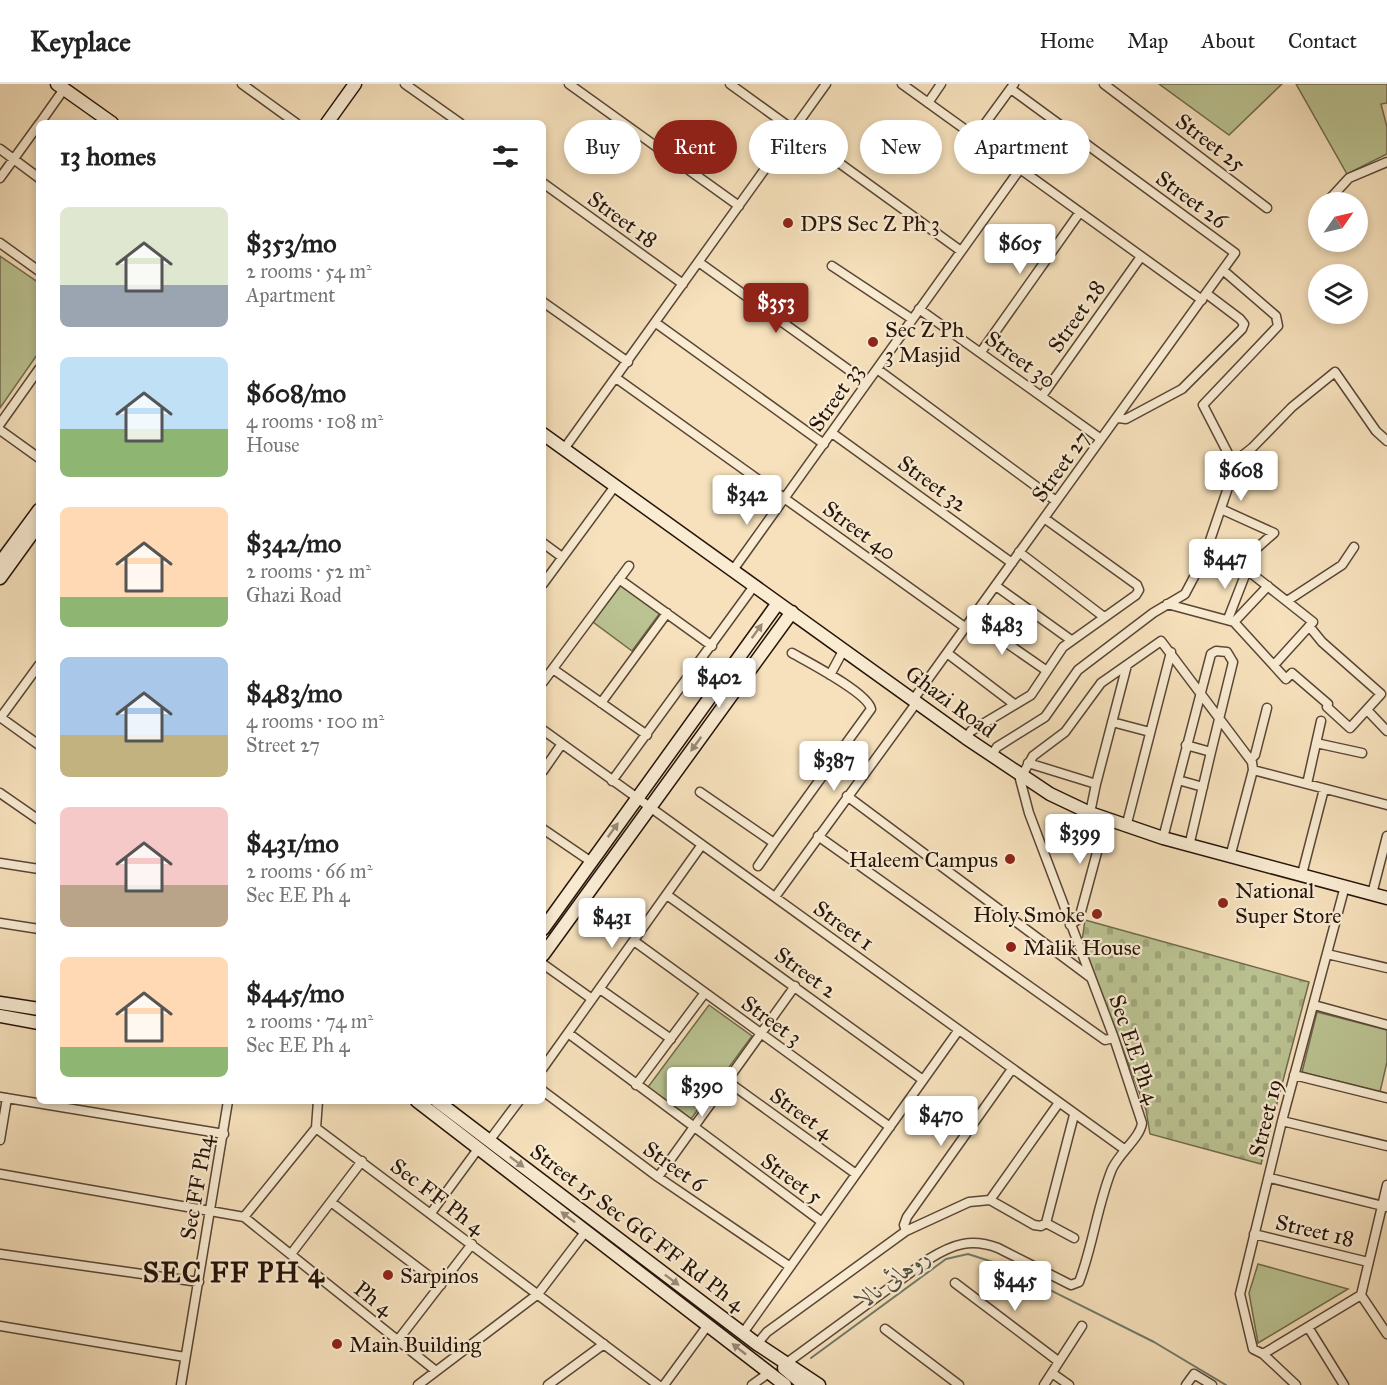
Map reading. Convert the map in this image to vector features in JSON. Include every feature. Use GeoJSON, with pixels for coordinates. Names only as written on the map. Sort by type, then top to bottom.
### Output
{"type":"FeatureCollection","features":[{"type":"Feature","properties":{"kind":"main road"},"geometry":{"type":"LineString","coordinates":[[319,120],[345,84]]}},
{"type":"Feature","properties":{"kind":"main road"},"geometry":{"type":"LineString","coordinates":[[329,120],[355,84]]}},
{"type":"Feature","properties":{"kind":"main road"},"geometry":{"type":"LineString","coordinates":[[61,86],[108,120]]}},
{"type":"Feature","properties":{"kind":"main road","name":"Ghazi Road"},"geometry":{"type":"LineString","coordinates":[[546,436],[991,756],[1050,794],[1126,827],[1387,898]]}},
{"type":"Feature","properties":{"kind":"main road"},"geometry":{"type":"LineString","coordinates":[[0,563],[36,514]]}},
{"type":"Feature","properties":{"kind":"main road"},"geometry":{"type":"LineString","coordinates":[[0,578],[36,528]]}},
{"type":"Feature","properties":{"kind":"main road"},"geometry":{"type":"LineString","coordinates":[[546,921],[778,603]]}},
{"type":"Feature","properties":{"kind":"main road"},"geometry":{"type":"LineString","coordinates":[[546,951],[792,612]]}},
{"type":"Feature","properties":{"kind":"main road"},"geometry":{"type":"LineString","coordinates":[[0,1003],[36,1009]]}},
{"type":"Feature","properties":{"kind":"main road"},"geometry":{"type":"LineString","coordinates":[[0,1016],[36,1022]]}},
{"type":"Feature","properties":{"kind":"main road"},"geometry":{"type":"LineString","coordinates":[[421,1104],[785,1385]]}},
{"type":"Feature","properties":{"kind":"main road","name":"Street 15 Sec GG FF Rd Ph 4"},"geometry":{"type":"LineString","coordinates":[[441,1104],[743,1334],[788,1362],[813,1384]]}},
{"type":"Feature","properties":{"kind":"main road"},"geometry":{"type":"LineString","coordinates":[[769,1352],[813,1384]]}},
{"type":"Feature","properties":{"kind":"street"},"geometry":{"type":"LineString","coordinates":[[242,84],[292,120]]}},
{"type":"Feature","properties":{"kind":"street"},"geometry":{"type":"LineString","coordinates":[[405,84],[456,120]]}},
{"type":"Feature","properties":{"kind":"street"},"geometry":{"type":"LineString","coordinates":[[569,84],[739,206]]}},
{"type":"Feature","properties":{"kind":"street"},"geometry":{"type":"LineString","coordinates":[[730,84],[780,120]]}},
{"type":"Feature","properties":{"kind":"street"},"geometry":{"type":"LineString","coordinates":[[801,120],[826,84]]}},
{"type":"Feature","properties":{"kind":"street"},"geometry":{"type":"LineString","coordinates":[[902,84],[954,121]]}},
{"type":"Feature","properties":{"kind":"street"},"geometry":{"type":"LineString","coordinates":[[928,103],[941,84]]}},
{"type":"Feature","properties":{"kind":"street","name":"Street 25"},"geometry":{"type":"LineString","coordinates":[[1104,84],[1267,208]]}},
{"type":"Feature","properties":{"kind":"street"},"geometry":{"type":"LineString","coordinates":[[41,120],[61,86]]}},
{"type":"Feature","properties":{"kind":"street"},"geometry":{"type":"LineString","coordinates":[[988,120],[1013,86]]}},
{"type":"Feature","properties":{"kind":"street","name":"Street 26"},"geometry":{"type":"LineString","coordinates":[[1013,86],[1235,253]]}},
{"type":"Feature","properties":{"kind":"street"},"geometry":{"type":"LineString","coordinates":[[0,178],[36,127]]}},
{"type":"Feature","properties":{"kind":"street"},"geometry":{"type":"LineString","coordinates":[[0,149],[36,176]]}},
{"type":"Feature","properties":{"kind":"street"},"geometry":{"type":"LineString","coordinates":[[1336,192],[1349,178],[1387,162]]}},
{"type":"Feature","properties":{"kind":"street"},"geometry":{"type":"LineString","coordinates":[[848,169],[961,251]]}},
{"type":"Feature","properties":{"kind":"street"},"geometry":{"type":"LineString","coordinates":[[564,449],[762,174]]}},
{"type":"Feature","properties":{"kind":"street","name":"Street 33"},"geometry":{"type":"LineString","coordinates":[[733,570],[783,497],[832,433],[1016,174]]}},
{"type":"Feature","properties":{"kind":"street"},"geometry":{"type":"LineString","coordinates":[[1027,174],[1140,258],[1240,319],[1244,324],[1242,329],[1182,389],[1126,419],[1118,418]]}},
{"type":"Feature","properties":{"kind":"street","name":"Street 18"},"geometry":{"type":"LineString","coordinates":[[546,185],[683,284]]}},
{"type":"Feature","properties":{"kind":"street"},"geometry":{"type":"LineString","coordinates":[[981,352],[1080,212]]}},
{"type":"Feature","properties":{"kind":"street"},"geometry":{"type":"LineString","coordinates":[[0,243],[36,269]]}},
{"type":"Feature","properties":{"kind":"street","name":"Street 27"},"geometry":{"type":"LineString","coordinates":[[775,897],[1019,552],[1235,253]]}},
{"type":"Feature","properties":{"kind":"street","name":"Street 28"},"geometry":{"type":"LineString","coordinates":[[1042,396],[1140,258]]}},
{"type":"Feature","properties":{"kind":"street"},"geometry":{"type":"LineString","coordinates":[[700,263],[867,383]]}},
{"type":"Feature","properties":{"kind":"street"},"geometry":{"type":"LineString","coordinates":[[832,266],[912,320]]}},
{"type":"Feature","properties":{"kind":"street"},"geometry":{"type":"LineString","coordinates":[[991,756],[997,747],[1045,717],[1078,670],[1115,640],[1185,594],[1200,566],[1235,467],[1203,405],[1278,326],[1276,316],[1224,271]]}},
{"type":"Feature","properties":{"kind":"street"},"geometry":{"type":"LineString","coordinates":[[546,304],[628,362]]}},
{"type":"Feature","properties":{"kind":"street","name":"Street 30"},"geometry":{"type":"LineString","coordinates":[[919,309],[1101,439]]}},
{"type":"Feature","properties":{"kind":"street"},"geometry":{"type":"LineString","coordinates":[[656,322],[824,444]]}},
{"type":"Feature","properties":{"kind":"street"},"geometry":{"type":"LineString","coordinates":[[877,369],[1056,501]]}},
{"type":"Feature","properties":{"kind":"street"},"geometry":{"type":"LineString","coordinates":[[1233,463],[1252,448],[1292,407],[1335,372],[1376,431],[1387,441]]}},
{"type":"Feature","properties":{"kind":"street"},"geometry":{"type":"LineString","coordinates":[[0,424],[36,373]]}},
{"type":"Feature","properties":{"kind":"street","name":"Street 40"},"geometry":{"type":"LineString","coordinates":[[616,378],[966,627]]}},
{"type":"Feature","properties":{"kind":"street"},"geometry":{"type":"LineString","coordinates":[[0,430],[36,456]]}},
{"type":"Feature","properties":{"kind":"street","name":"Street 32"},"geometry":{"type":"LineString","coordinates":[[832,433],[1012,563]]}},
{"type":"Feature","properties":{"kind":"street"},"geometry":{"type":"LineString","coordinates":[[546,580],[615,486]]}},
{"type":"Feature","properties":{"kind":"street"},"geometry":{"type":"LineString","coordinates":[[1221,509],[1274,533],[1249,555],[1231,620]]}},
{"type":"Feature","properties":{"kind":"street"},"geometry":{"type":"LineString","coordinates":[[966,738],[971,731],[1031,695],[1071,640],[1136,595],[1139,590],[1137,585],[1044,518]]}},
{"type":"Feature","properties":{"kind":"street"},"geometry":{"type":"LineString","coordinates":[[546,545],[562,557]]}},
{"type":"Feature","properties":{"kind":"street"},"geometry":{"type":"LineString","coordinates":[[1287,601],[1342,565],[1354,547]]}},
{"type":"Feature","properties":{"kind":"street"},"geometry":{"type":"LineString","coordinates":[[1019,552],[1104,616]]}},
{"type":"Feature","properties":{"kind":"street"},"geometry":{"type":"LineString","coordinates":[[546,678],[629,566]]}},
{"type":"Feature","properties":{"kind":"street"},"geometry":{"type":"LineString","coordinates":[[1200,566],[1243,570],[1268,586],[1313,622],[1274,665]]}},
{"type":"Feature","properties":{"kind":"street"},"geometry":{"type":"LineString","coordinates":[[619,579],[712,646]]}},
{"type":"Feature","properties":{"kind":"street"},"geometry":{"type":"LineString","coordinates":[[612,781],[754,586]]}},
{"type":"Feature","properties":{"kind":"street"},"geometry":{"type":"LineString","coordinates":[[996,586],[1071,640]]}},
{"type":"Feature","properties":{"kind":"street"},"geometry":{"type":"LineString","coordinates":[[1231,620],[1268,586]]}},
{"type":"Feature","properties":{"kind":"street"},"geometry":{"type":"LineString","coordinates":[[1167,604],[1231,620],[1286,679],[1292,673],[1328,704],[1327,707],[1350,728],[1368,711],[1381,694],[1333,649],[1322,642],[1309,626]]}},
{"type":"Feature","properties":{"kind":"street"},"geometry":{"type":"LineString","coordinates":[[601,702],[667,613]]}},
{"type":"Feature","properties":{"kind":"street"},"geometry":{"type":"LineString","coordinates":[[972,619],[1047,671]]}},
{"type":"Feature","properties":{"kind":"street"},"geometry":{"type":"LineString","coordinates":[[1021,775],[1038,752],[1065,732],[1101,683],[1161,641],[1251,759],[1253,770],[1230,857]]}},
{"type":"Feature","properties":{"kind":"street"},"geometry":{"type":"LineString","coordinates":[[830,675],[844,649]]}},
{"type":"Feature","properties":{"kind":"street"},"geometry":{"type":"LineString","coordinates":[[1163,838],[1211,654],[1216,651],[1227,652],[1233,662],[1189,846]]}},
{"type":"Feature","properties":{"kind":"street"},"geometry":{"type":"LineString","coordinates":[[1126,827],[1171,652]]}},
{"type":"Feature","properties":{"kind":"street"},"geometry":{"type":"LineString","coordinates":[[758,866],[871,709],[862,697],[792,653]]}},
{"type":"Feature","properties":{"kind":"street"},"geometry":{"type":"LineString","coordinates":[[947,653],[1014,704]]}},
{"type":"Feature","properties":{"kind":"street"},"geometry":{"type":"LineString","coordinates":[[1090,813],[1127,664]]}},
{"type":"Feature","properties":{"kind":"street"},"geometry":{"type":"LineString","coordinates":[[36,669],[1,717],[36,743]]}},
{"type":"Feature","properties":{"kind":"street"},"geometry":{"type":"LineString","coordinates":[[553,669],[647,735]]}},
{"type":"Feature","properties":{"kind":"street"},"geometry":{"type":"LineString","coordinates":[[1251,759],[1255,755],[1267,708]]}},
{"type":"Feature","properties":{"kind":"street"},"geometry":{"type":"LineString","coordinates":[[1368,711],[1387,731]]}},
{"type":"Feature","properties":{"kind":"street"},"geometry":{"type":"LineString","coordinates":[[1307,784],[1321,721]]}},
{"type":"Feature","properties":{"kind":"street"},"geometry":{"type":"LineString","coordinates":[[1112,722],[1150,732]]}},
{"type":"Feature","properties":{"kind":"street","name":"Street 1"},"geometry":{"type":"LineString","coordinates":[[546,732],[1058,1104],[1124,1149]]}},
{"type":"Feature","properties":{"kind":"street"},"geometry":{"type":"LineString","coordinates":[[1316,743],[1362,753]]}},
{"type":"Feature","properties":{"kind":"street"},"geometry":{"type":"LineString","coordinates":[[546,767],[561,745]]}},
{"type":"Feature","properties":{"kind":"street"},"geometry":{"type":"LineString","coordinates":[[1186,746],[1211,752]]}},
{"type":"Feature","properties":{"kind":"street"},"geometry":{"type":"LineString","coordinates":[[1028,763],[1096,784]]}},
{"type":"Feature","properties":{"kind":"street"},"geometry":{"type":"LineString","coordinates":[[1253,770],[1387,805]]}},
{"type":"Feature","properties":{"kind":"street","name":"Sec EE Ph 4"},"geometry":{"type":"LineString","coordinates":[[788,1362],[929,1259],[963,1242],[980,1243],[998,1248],[1076,1285],[1081,1278],[1104,1188],[1124,1149],[1138,1134],[1142,1123],[1114,1038],[1029,813],[1020,783],[1021,775]]}},
{"type":"Feature","properties":{"kind":"street"},"geometry":{"type":"LineString","coordinates":[[1178,780],[1203,787]]}},
{"type":"Feature","properties":{"kind":"street"},"geometry":{"type":"LineString","coordinates":[[1302,874],[1324,789]]}},
{"type":"Feature","properties":{"kind":"street"},"geometry":{"type":"LineString","coordinates":[[700,792],[774,843]]}},
{"type":"Feature","properties":{"kind":"street"},"geometry":{"type":"LineString","coordinates":[[0,794],[36,816]]}},
{"type":"Feature","properties":{"kind":"street"},"geometry":{"type":"LineString","coordinates":[[847,796],[1091,978]]}},
{"type":"Feature","properties":{"kind":"street"},"geometry":{"type":"LineString","coordinates":[[1070,925],[1079,919],[1106,819]]}},
{"type":"Feature","properties":{"kind":"street"},"geometry":{"type":"LineString","coordinates":[[546,831],[590,861]]}},
{"type":"Feature","properties":{"kind":"street"},"geometry":{"type":"LineString","coordinates":[[818,836],[1105,1040],[1114,1038]]}},
{"type":"Feature","properties":{"kind":"street"},"geometry":{"type":"LineString","coordinates":[[1372,894],[1387,836]]}},
{"type":"Feature","properties":{"kind":"street"},"geometry":{"type":"LineString","coordinates":[[546,1064],[702,846]]}},
{"type":"Feature","properties":{"kind":"street"},"geometry":{"type":"LineString","coordinates":[[0,863],[36,869]]}},
{"type":"Feature","properties":{"kind":"street","name":"Street 19"},"geometry":{"type":"LineString","coordinates":[[1263,1354],[1253,1349],[1240,1294],[1282,1121],[1345,886]]}},
{"type":"Feature","properties":{"kind":"street","name":"Street 2"},"geometry":{"type":"LineString","coordinates":[[667,895],[923,1080]]}},
{"type":"Feature","properties":{"kind":"street"},"geometry":{"type":"LineString","coordinates":[[0,923],[36,929]]}},
{"type":"Feature","properties":{"kind":"street","name":"Street 3"},"geometry":{"type":"LineString","coordinates":[[634,941],[890,1127]]}},
{"type":"Feature","properties":{"kind":"street"},"geometry":{"type":"LineString","coordinates":[[1327,954],[1387,968]]}},
{"type":"Feature","properties":{"kind":"street"},"geometry":{"type":"LineString","coordinates":[[546,966],[592,999]]}},
{"type":"Feature","properties":{"kind":"street"},"geometry":{"type":"LineString","coordinates":[[658,1176],[795,986]]}},
{"type":"Feature","properties":{"kind":"street"},"geometry":{"type":"LineString","coordinates":[[600,989],[671,1039]]}},
{"type":"Feature","properties":{"kind":"street"},"geometry":{"type":"LineString","coordinates":[[636,1085],[704,994]]}},
{"type":"Feature","properties":{"kind":"street"},"geometry":{"type":"LineString","coordinates":[[1314,1005],[1387,1025]]}},
{"type":"Feature","properties":{"kind":"street"},"geometry":{"type":"LineString","coordinates":[[743,1334],[789,1266],[958,1031]]}},
{"type":"Feature","properties":{"kind":"street","name":"Street 5"},"geometry":{"type":"LineString","coordinates":[[568,1033],[822,1222]]}},
{"type":"Feature","properties":{"kind":"street"},"geometry":{"type":"LineString","coordinates":[[906,1231],[904,1225],[907,1217],[1012,1070]]}},
{"type":"Feature","properties":{"kind":"street"},"geometry":{"type":"LineString","coordinates":[[1294,1075],[1387,1098]]}},
{"type":"Feature","properties":{"kind":"street","name":"Street 4"},"geometry":{"type":"LineString","coordinates":[[727,1081],[856,1174]]}},
{"type":"Feature","properties":{"kind":"street","name":"Street 6"},"geometry":{"type":"LineString","coordinates":[[546,1093],[658,1176],[789,1266]]}},
{"type":"Feature","properties":{"kind":"street"},"geometry":{"type":"LineString","coordinates":[[0,1140],[4,1097],[36,1102]]}},
{"type":"Feature","properties":{"kind":"street"},"geometry":{"type":"LineString","coordinates":[[46,1104],[224,1134]]}},
{"type":"Feature","properties":{"kind":"street","name":"Sec FF Ph4"},"geometry":{"type":"LineString","coordinates":[[181,1385],[228,1104]]}},
{"type":"Feature","properties":{"kind":"street"},"geometry":{"type":"LineString","coordinates":[[0,1174],[244,1217],[316,1128],[318,1104]]}},
{"type":"Feature","properties":{"kind":"street"},"geometry":{"type":"LineString","coordinates":[[489,1141],[517,1104]]}},
{"type":"Feature","properties":{"kind":"street"},"geometry":{"type":"LineString","coordinates":[[990,1200],[1058,1104]]}},
{"type":"Feature","properties":{"kind":"street"},"geometry":{"type":"LineString","coordinates":[[757,1344],[767,1332],[906,1231],[969,1202],[990,1200],[1034,1225],[1041,1226],[1046,1223],[1074,1115]]}},
{"type":"Feature","properties":{"kind":"street"},"geometry":{"type":"LineString","coordinates":[[1282,1121],[1387,1146]]}},
{"type":"Feature","properties":{"kind":"street","name":"Sec FF Ph 4"},"geometry":{"type":"LineString","coordinates":[[316,1128],[658,1385]]}},
{"type":"Feature","properties":{"kind":"street"},"geometry":{"type":"LineString","coordinates":[[431,1213],[478,1149]]}},
{"type":"Feature","properties":{"kind":"street"},"geometry":{"type":"LineString","coordinates":[[291,1254],[362,1161]]}},
{"type":"Feature","properties":{"kind":"street"},"geometry":{"type":"LineString","coordinates":[[1269,1178],[1384,1207]]}},
{"type":"Feature","properties":{"kind":"street"},"geometry":{"type":"LineString","coordinates":[[1296,1385],[1263,1354],[1361,1295],[1384,1207],[1387,1185]]}},
{"type":"Feature","properties":{"kind":"street"},"geometry":{"type":"LineString","coordinates":[[331,1202],[441,1285]]}},
{"type":"Feature","properties":{"kind":"street","name":"Ph 4"},"geometry":{"type":"LineString","coordinates":[[244,1217],[436,1371]]}},
{"type":"Feature","properties":{"kind":"street"},"geometry":{"type":"LineString","coordinates":[[1046,1223],[1074,1238]]}},
{"type":"Feature","properties":{"kind":"street"},"geometry":{"type":"LineString","coordinates":[[423,1383],[538,1294],[586,1231]]}},
{"type":"Feature","properties":{"kind":"street","name":"Street 18"},"geometry":{"type":"LineString","coordinates":[[1254,1234],[1368,1262]]}},
{"type":"Feature","properties":{"kind":"street","name":"Ph 4"},"geometry":{"type":"LineString","coordinates":[[398,1340],[472,1244]]}},
{"type":"Feature","properties":{"kind":"street"},"geometry":{"type":"LineString","coordinates":[[0,1254],[199,1282]]}},
{"type":"Feature","properties":{"kind":"street"},"geometry":{"type":"LineString","coordinates":[[955,1283],[1058,1361]]}},
{"type":"Feature","properties":{"kind":"street"},"geometry":{"type":"LineString","coordinates":[[1361,1295],[1384,1321],[1387,1334]]}},
{"type":"Feature","properties":{"kind":"street"},"geometry":{"type":"LineString","coordinates":[[664,1385],[708,1325]]}},
{"type":"Feature","properties":{"kind":"street"},"geometry":{"type":"LineString","coordinates":[[0,1326],[185,1357]]}},
{"type":"Feature","properties":{"kind":"street"},"geometry":{"type":"LineString","coordinates":[[1044,1385],[1082,1326]]}},
{"type":"Feature","properties":{"kind":"street"},"geometry":{"type":"LineString","coordinates":[[1308,1327],[1344,1385]]}},
{"type":"Feature","properties":{"kind":"street"},"geometry":{"type":"LineString","coordinates":[[885,1329],[959,1385]]}},
{"type":"Feature","properties":{"kind":"street"},"geometry":{"type":"LineString","coordinates":[[548,1385],[604,1344]]}},
{"type":"Feature","properties":{"kind":"street"},"geometry":{"type":"LineString","coordinates":[[752,1385],[770,1372]]}},
{"type":"Feature","properties":{"kind":"street"},"geometry":{"type":"LineString","coordinates":[[1052,1373],[1069,1385]]}},
{"type":"Feature","properties":{"kind":"street"},"geometry":{"type":"LineString","coordinates":[[1186,1385],[1194,1374],[1212,1385]]}},
{"type":"Feature","properties":{"kind":"green space"},"geometry":{"type":"Polygon","coordinates":[[[1159,84],[1282,84],[1229,135],[1159,84]]]}},
{"type":"Feature","properties":{"kind":"green space"},"geometry":{"type":"Polygon","coordinates":[[[1296,84],[1387,84],[1387,103],[1381,104],[1387,127],[1387,154],[1347,174],[1296,84]]]}},
{"type":"Feature","properties":{"kind":"green space"},"geometry":{"type":"Polygon","coordinates":[[[0,256],[36,281],[36,356],[0,408],[0,256]]]}},
{"type":"Feature","properties":{"kind":"green space"},"geometry":{"type":"Polygon","coordinates":[[[621,585],[660,613],[632,651],[593,622],[621,585]]]}},
{"type":"Feature","properties":{"kind":"green space"},"geometry":{"type":"Polygon","coordinates":[[[1085,920],[1309,982],[1261,1164],[1150,1134],[1146,1110],[1082,941],[1085,920]]]}},
{"type":"Feature","properties":{"kind":"green space"},"geometry":{"type":"Polygon","coordinates":[[[709,1005],[752,1036],[691,1119],[648,1087],[709,1005]]]}},
{"type":"Feature","properties":{"kind":"green space"},"geometry":{"type":"Polygon","coordinates":[[[1317,1012],[1387,1030],[1387,1062],[1380,1092],[1302,1072],[1317,1012]]]}},
{"type":"Feature","properties":{"kind":"green space"},"geometry":{"type":"Polygon","coordinates":[[[1258,1264],[1348,1289],[1258,1343],[1249,1293],[1258,1264]]]}},
{"type":"Feature","properties":{"kind":"waterway","name":"روہائی نالا"},"geometry":{"type":"LineString","coordinates":[[811,1358],[946,1259],[968,1254],[996,1263],[1154,1342],[1226,1385]]}},
{"type":"Feature","properties":{"kind":"place","name":"DPS Sec Z Ph 3"},"geometry":{"type":"Point","coordinates":[788,223]}},
{"type":"Feature","properties":{"kind":"place","name":"Sec Z Ph 3 Masjid"},"geometry":{"type":"Point","coordinates":[873,342]}},
{"type":"Feature","properties":{"kind":"place","name":"Haleem Campus"},"geometry":{"type":"Point","coordinates":[1010,859]}},
{"type":"Feature","properties":{"kind":"place","name":"National Super Store"},"geometry":{"type":"Point","coordinates":[1223,903]}},
{"type":"Feature","properties":{"kind":"place","name":"Holy Smoke"},"geometry":{"type":"Point","coordinates":[1097,914]}},
{"type":"Feature","properties":{"kind":"place","name":"Malik House"},"geometry":{"type":"Point","coordinates":[1011,947]}},
{"type":"Feature","properties":{"kind":"place","name":"Sarpinos"},"geometry":{"type":"Point","coordinates":[388,1275]}},
{"type":"Feature","properties":{"kind":"place","name":"Main Building"},"geometry":{"type":"Point","coordinates":[337,1344]}},
{"type":"Feature","properties":{"kind":"district","name":"SEC FF PH 4"},"geometry":{"type":"Point","coordinates":[234,1272]}}]}
